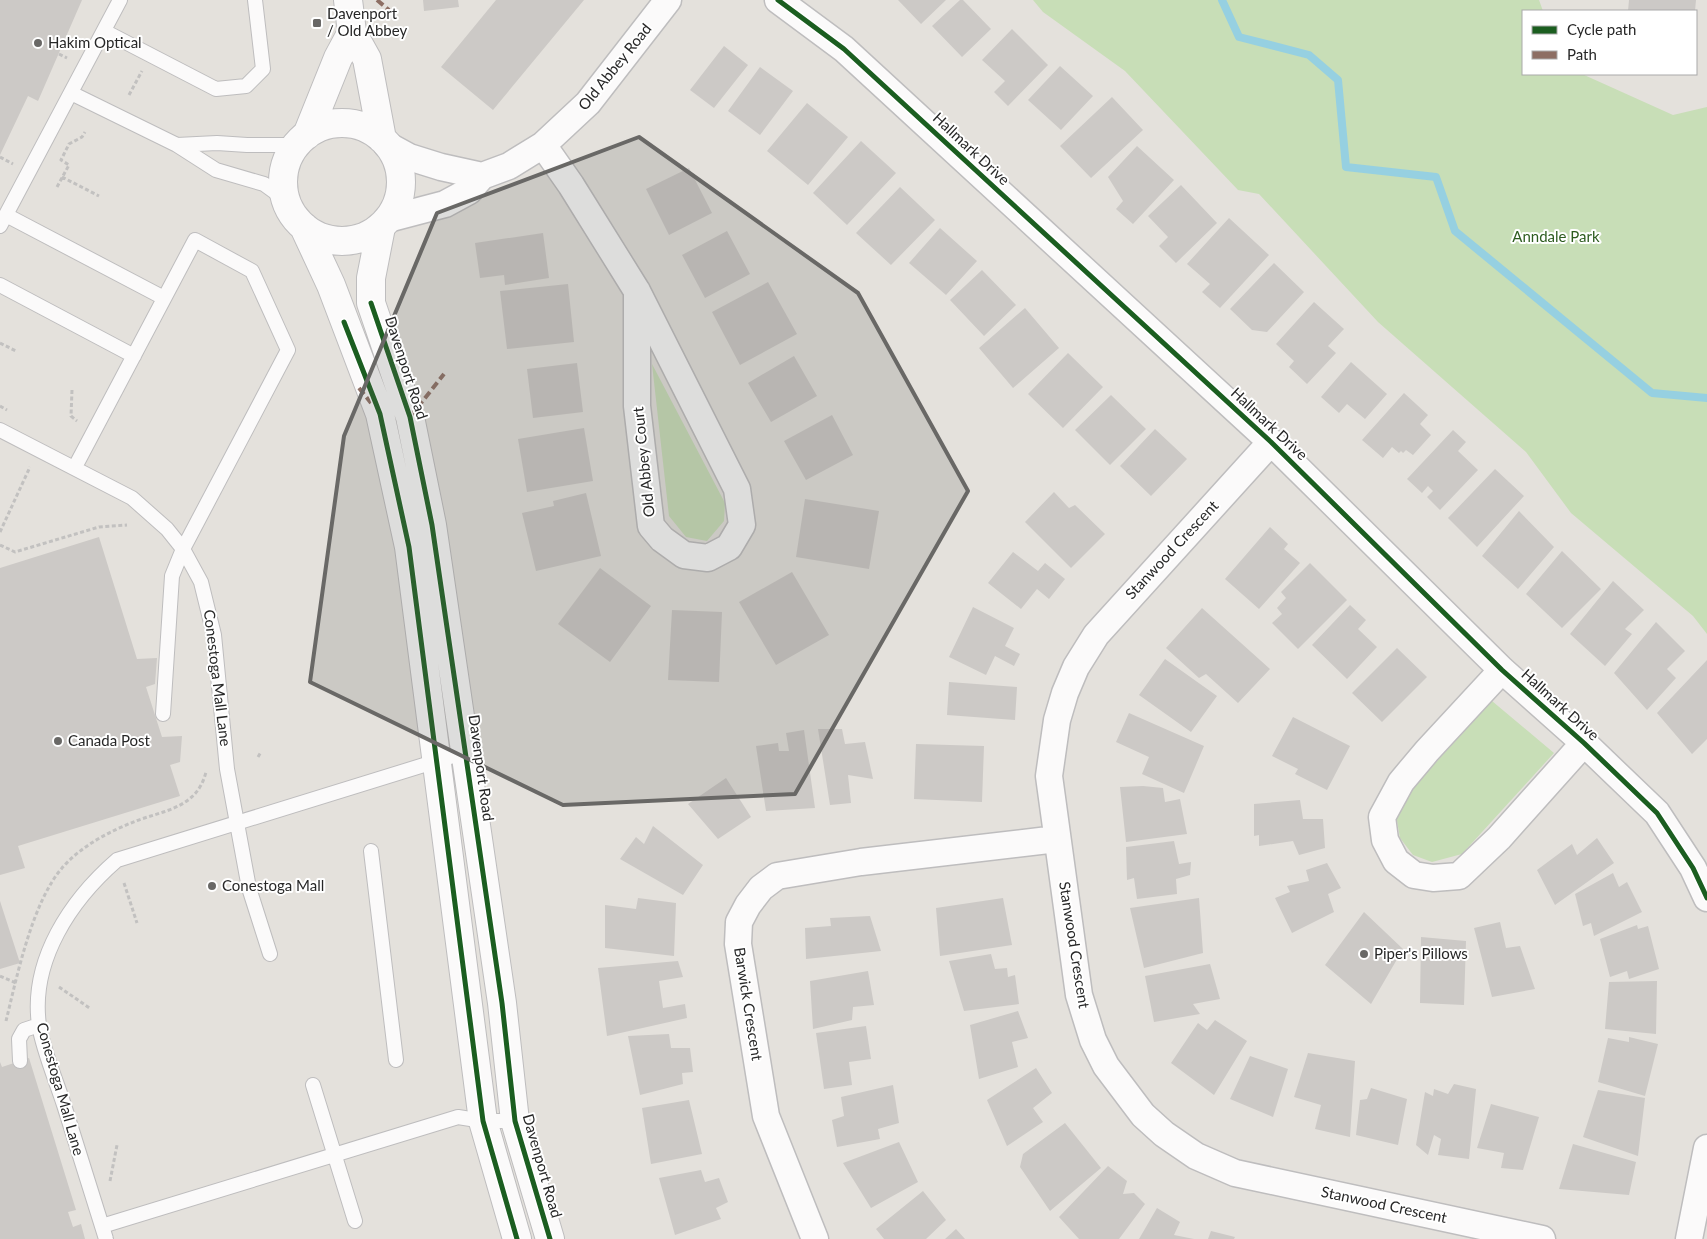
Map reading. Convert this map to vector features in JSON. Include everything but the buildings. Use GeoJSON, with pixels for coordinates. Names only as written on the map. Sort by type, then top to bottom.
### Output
{"type":"FeatureCollection","features":[{"type":"Feature","properties":{"kind":"street"},"geometry":{"type":"LineString","coordinates":[[304,227],[318,236],[334,241],[351,241],[368,236],[385,223],[400,195],[401,182],[395,156],[385,142],[368,59],[352,32],[348,0]]}},
{"type":"Feature","properties":{"kind":"street","name":"Old Abbey Road"},"geometry":{"type":"LineString","coordinates":[[385,223],[445,204],[469,191],[482,176],[509,166],[543,145],[588,103],[668,0]]}},
{"type":"Feature","properties":{"kind":"street","name":"Hallmark Drive"},"geometry":{"type":"LineString","coordinates":[[778,0],[844,49],[1271,442],[1502,670],[1584,743],[1657,813],[1693,868],[1707,898]]}},
{"type":"Feature","properties":{"kind":"street"},"geometry":{"type":"LineString","coordinates":[[352,32],[338,58],[331,81],[302,140],[289,157],[285,170],[286,200],[292,213],[304,227],[331,285],[380,414],[409,547],[483,1121],[517,1239]]}},
{"type":"Feature","properties":{"kind":"street"},"geometry":{"type":"LineString","coordinates":[[302,140],[321,128],[337,124],[353,125],[368,130],[409,157],[441,167],[482,176]]}},
{"type":"Feature","properties":{"kind":"street","name":"Old Abbey Court"},"geometry":{"type":"LineString","coordinates":[[543,145],[571,185],[637,291],[737,489],[742,525],[729,547],[708,558],[684,555],[662,539],[651,526],[637,406],[637,291]]}},
{"type":"Feature","properties":{"kind":"street","name":"Davenport Road"},"geometry":{"type":"LineString","coordinates":[[385,223],[371,278],[371,303],[412,427],[432,525],[502,1003],[515,1121],[550,1239]]}},
{"type":"Feature","properties":{"kind":"street","name":"Stanwood Crescent"},"geometry":{"type":"LineString","coordinates":[[1271,442],[1096,635],[1076,667],[1057,720],[1049,776],[1079,995],[1093,1040],[1106,1066],[1143,1115],[1164,1134],[1196,1156],[1235,1172],[1542,1239]]}},
{"type":"Feature","properties":{"kind":"street","name":"Hallmark Drive"},"geometry":{"type":"LineString","coordinates":[[1502,670],[1427,751],[1396,791],[1382,817],[1385,840],[1396,861],[1414,875],[1433,878],[1459,876],[1499,838],[1584,743]]}},
{"type":"Feature","properties":{"kind":"street","name":"Barwick Crescent"},"geometry":{"type":"LineString","coordinates":[[816,1239],[766,1116],[738,944],[739,922],[748,905],[761,888],[777,876],[861,862],[1057,839]]}},
{"type":"Feature","properties":{"kind":"street"},"geometry":{"type":"LineString","coordinates":[[1689,1239],[1707,1148]]}},
{"type":"Feature","properties":{"kind":"lane"},"geometry":{"type":"LineString","coordinates":[[120,0],[3,221],[164,298]]}},
{"type":"Feature","properties":{"kind":"lane"},"geometry":{"type":"LineString","coordinates":[[104,31],[216,89],[246,86],[263,69],[255,0]]}},
{"type":"Feature","properties":{"kind":"lane"},"geometry":{"type":"LineString","coordinates":[[71,93],[177,146],[216,170],[264,184],[286,200]]}},
{"type":"Feature","properties":{"kind":"lane"},"geometry":{"type":"LineString","coordinates":[[177,146],[217,142],[247,146],[302,140]]}},
{"type":"Feature","properties":{"kind":"lane"},"geometry":{"type":"LineString","coordinates":[[75,467],[195,240],[252,271],[288,350],[183,549],[172,576],[163,714]]}},
{"type":"Feature","properties":{"kind":"lane"},"geometry":{"type":"LineString","coordinates":[[0,285],[134,356]]}},
{"type":"Feature","properties":{"kind":"lane","name":"Conestoga Mall Lane"},"geometry":{"type":"LineString","coordinates":[[0,430],[132,498],[167,529],[183,549],[201,582],[210,610],[227,769],[237,822]]}},
{"type":"Feature","properties":{"kind":"lane","name":"Conestoga Mall Lane"},"geometry":{"type":"LineString","coordinates":[[466,752],[117,860],[96,878],[77,900],[62,924],[50,950],[40,985],[39,1025],[104,1233],[334,1155],[458,1117],[483,1121],[515,1121]]}},
{"type":"Feature","properties":{"kind":"lane"},"geometry":{"type":"LineString","coordinates":[[237,822],[249,888],[270,954]]}},
{"type":"Feature","properties":{"kind":"lane"},"geometry":{"type":"LineString","coordinates":[[371,851],[396,1060]]}},
{"type":"Feature","properties":{"kind":"lane"},"geometry":{"type":"LineString","coordinates":[[20,1061],[19,1039],[24,1030],[39,1025]]}},
{"type":"Feature","properties":{"kind":"lane"},"geometry":{"type":"LineString","coordinates":[[312,1085],[355,1221]]}},
{"type":"Feature","properties":{"kind":"path"},"geometry":{"type":"LineString","coordinates":[[59,54],[67,59]]}},
{"type":"Feature","properties":{"kind":"path"},"geometry":{"type":"LineString","coordinates":[[129,95],[150,55]]}},
{"type":"Feature","properties":{"kind":"path"},"geometry":{"type":"LineString","coordinates":[[57,187],[69,165],[61,160],[70,144],[82,137],[85,132]]}},
{"type":"Feature","properties":{"kind":"path"},"geometry":{"type":"LineString","coordinates":[[62,176],[99,196]]}},
{"type":"Feature","properties":{"kind":"path"},"geometry":{"type":"LineString","coordinates":[[0,343],[16,352]]}},
{"type":"Feature","properties":{"kind":"path"},"geometry":{"type":"LineString","coordinates":[[72,390],[72,416],[77,419],[79,424]]}},
{"type":"Feature","properties":{"kind":"path"},"geometry":{"type":"LineString","coordinates":[[0,406],[16,414]]}},
{"type":"Feature","properties":{"kind":"path"},"geometry":{"type":"LineString","coordinates":[[0,532],[30,466]]}},
{"type":"Feature","properties":{"kind":"path"},"geometry":{"type":"LineString","coordinates":[[0,546],[15,552],[99,526],[127,525]]}},
{"type":"Feature","properties":{"kind":"path"},"geometry":{"type":"LineString","coordinates":[[258,757],[261,752]]}},
{"type":"Feature","properties":{"kind":"path"},"geometry":{"type":"LineString","coordinates":[[108,833],[110,839]]}},
{"type":"Feature","properties":{"kind":"path"},"geometry":{"type":"LineString","coordinates":[[124,883],[137,923]]}},
{"type":"Feature","properties":{"kind":"path"},"geometry":{"type":"LineString","coordinates":[[0,976],[22,983]]}},
{"type":"Feature","properties":{"kind":"path"},"geometry":{"type":"LineString","coordinates":[[58,986],[91,1009]]}},
{"type":"Feature","properties":{"kind":"path"},"geometry":{"type":"LineString","coordinates":[[109,1184],[117,1145]]}},
{"type":"Feature","properties":{"kind":"highlighted area"},"geometry":{"type":"Polygon","coordinates":[[[639,137],[858,293],[968,491],[795,794],[563,805],[310,682],[344,436],[437,213],[639,137]]]}},
{"type":"Feature","properties":{"kind":"green space","name":"Anndale Park"},"geometry":{"type":"Polygon","coordinates":[[[1033,0],[1539,0],[1543,10],[1522,10],[1522,75],[1584,75],[1673,115],[1707,107],[1707,634],[1693,616],[1571,513],[1526,452],[1378,322],[1259,194],[1238,190],[1125,71],[1043,12],[1033,0]]]}},
{"type":"Feature","properties":{"kind":"green space"},"geometry":{"type":"Polygon","coordinates":[[[652,364],[725,503],[724,521],[707,541],[686,537],[669,516],[652,364]]]}},
{"type":"Feature","properties":{"kind":"green space"},"geometry":{"type":"Polygon","coordinates":[[[1492,701],[1554,753],[1462,854],[1432,862],[1413,855],[1400,838],[1396,815],[1405,796],[1492,701]]]}},
{"type":"Feature","properties":{"kind":"waterway"},"geometry":{"type":"LineString","coordinates":[[1222,0],[1239,37],[1309,55],[1338,80],[1346,167],[1436,177],[1455,231],[1652,393],[1707,398]]}},
{"type":"Feature","properties":{"kind":"marked path"},"geometry":{"type":"LineString","coordinates":[[377,0],[389,10]]}},
{"type":"Feature","properties":{"kind":"marked path"},"geometry":{"type":"LineString","coordinates":[[410,417],[444,374]]}},
{"type":"Feature","properties":{"kind":"marked path"},"geometry":{"type":"LineString","coordinates":[[359,388],[371,403]]}},
{"type":"Feature","properties":{"kind":"cycle path"},"geometry":{"type":"LineString","coordinates":[[778,0],[844,49],[1271,442],[1502,670],[1584,743],[1657,813],[1693,868],[1707,898]]}},
{"type":"Feature","properties":{"kind":"cycle path"},"geometry":{"type":"LineString","coordinates":[[371,303],[410,417],[432,525],[502,1003],[515,1121],[550,1239]]}},
{"type":"Feature","properties":{"kind":"cycle path"},"geometry":{"type":"LineString","coordinates":[[344,322],[380,414],[409,547],[483,1121],[517,1239]]}},
{"type":"Feature","properties":{"kind":"place","name":"Davenport / Old Abbey"},"geometry":{"type":"Point","coordinates":[317,23]}},
{"type":"Feature","properties":{"kind":"place","name":"Hakim Optical"},"geometry":{"type":"Point","coordinates":[38,43]}},
{"type":"Feature","properties":{"kind":"place","name":"Canada Post"},"geometry":{"type":"Point","coordinates":[58,741]}},
{"type":"Feature","properties":{"kind":"place","name":"Conestoga Mall"},"geometry":{"type":"Point","coordinates":[212,886]}},
{"type":"Feature","properties":{"kind":"place","name":"Piper's Pillows"},"geometry":{"type":"Point","coordinates":[1364,954]}}]}
